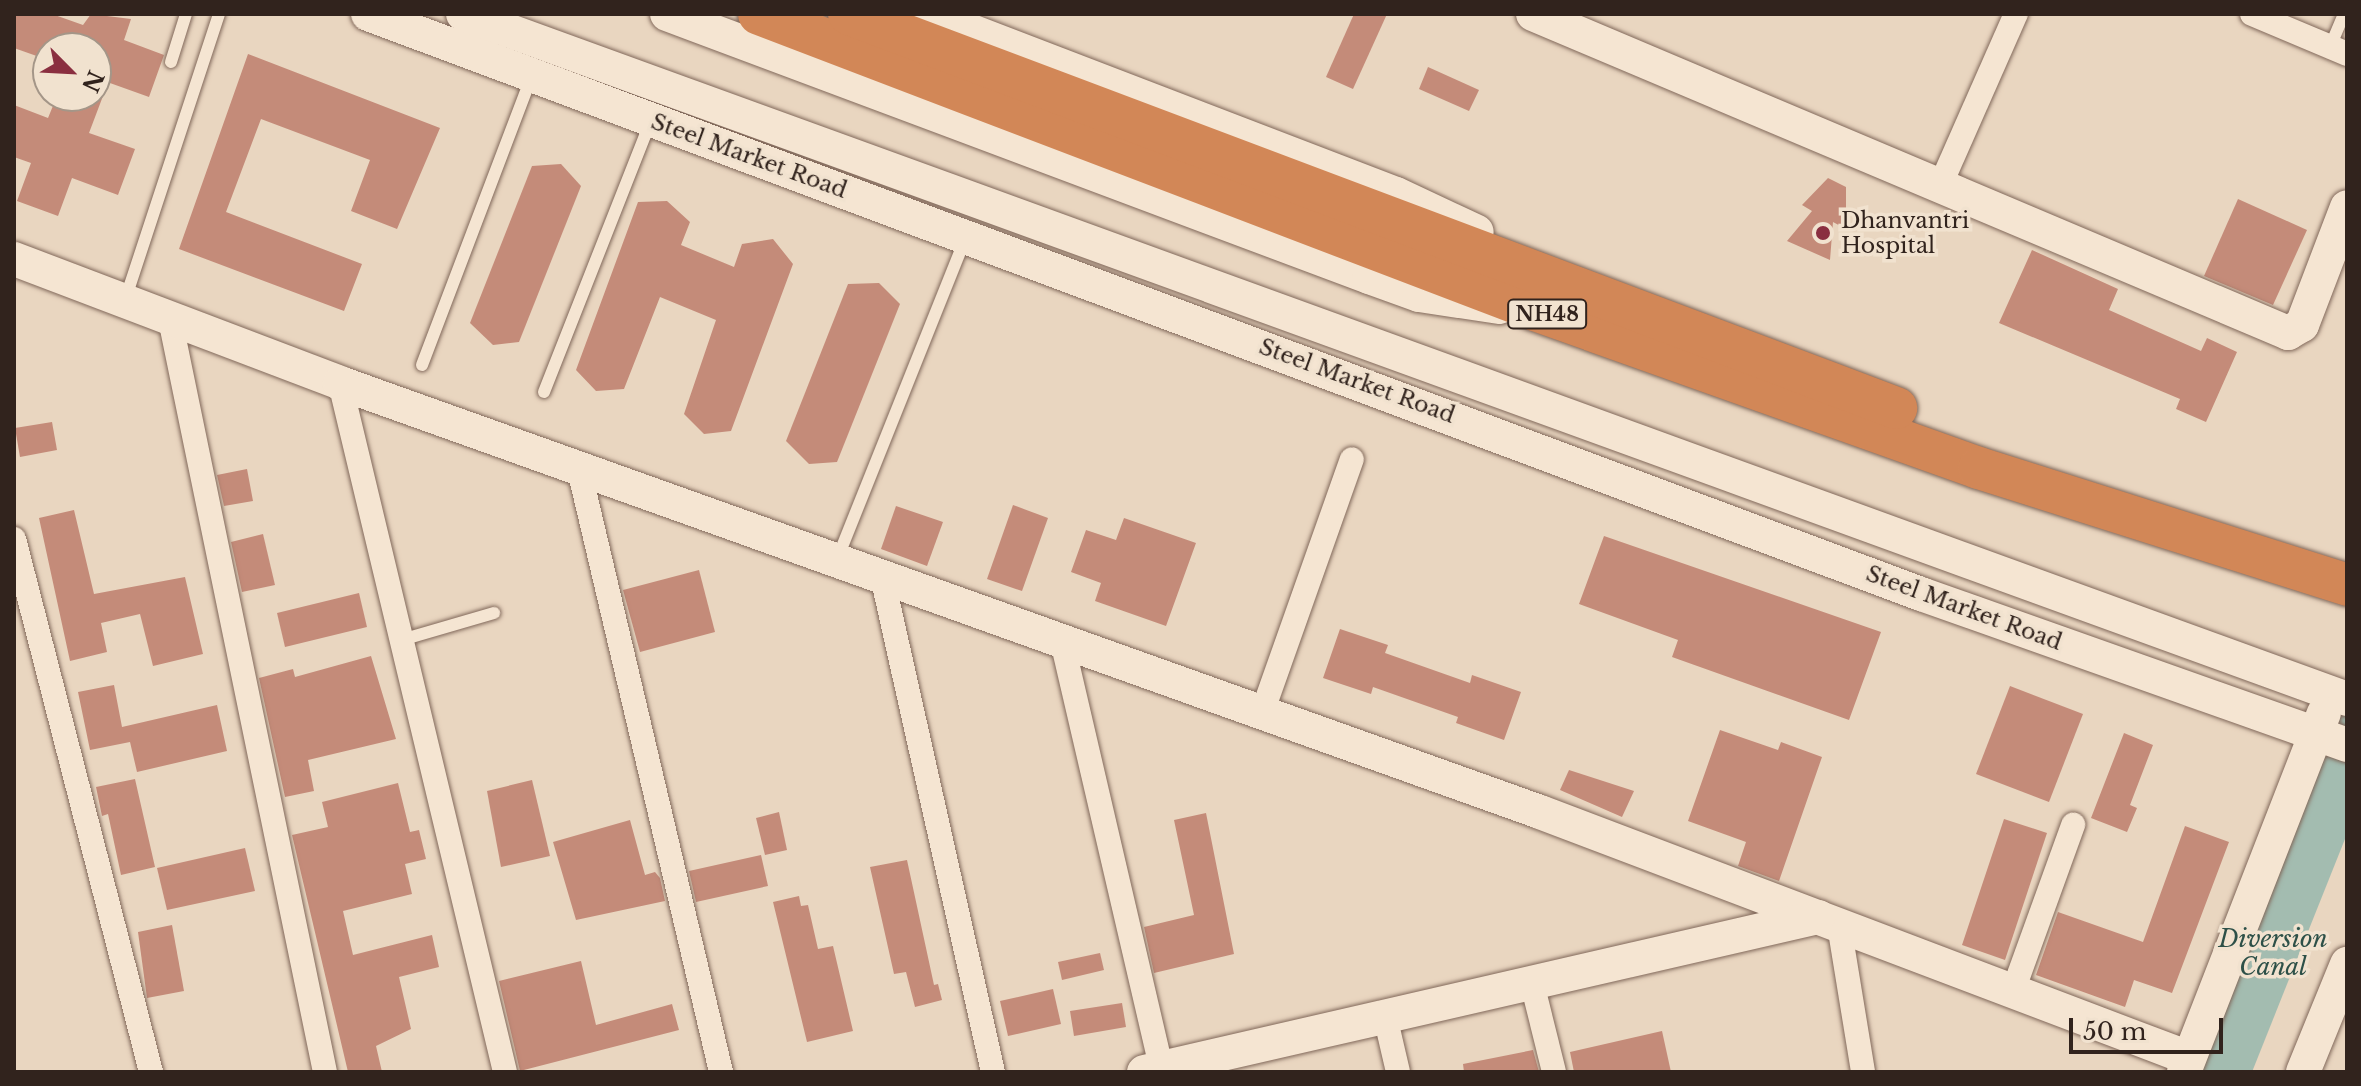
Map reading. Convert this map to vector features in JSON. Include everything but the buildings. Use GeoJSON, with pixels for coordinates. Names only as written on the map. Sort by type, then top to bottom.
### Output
{"type":"FeatureCollection","features":[{"type":"Feature","properties":{"kind":"highway","name":"NH48"},"geometry":{"type":"LineString","coordinates":[[759,14],[1545,295]]}},
{"type":"Feature","properties":{"kind":"highway","name":"NH48"},"geometry":{"type":"LineString","coordinates":[[849,14],[1979,468],[2346,576]]}},
{"type":"Feature","properties":{"kind":"street","name":"Steel Market Road"},"geometry":{"type":"LineString","coordinates":[[368,14],[1921,594],[2332,740]]}},
{"type":"Feature","properties":{"kind":"street","name":"Steel Market Road"},"geometry":{"type":"LineString","coordinates":[[463,14],[2339,697]]}},
{"type":"Feature","properties":{"kind":"street"},"geometry":{"type":"LineString","coordinates":[[667,14],[1419,295],[1545,295]]}},
{"type":"Feature","properties":{"kind":"street"},"geometry":{"type":"LineString","coordinates":[[927,14],[1396,194],[1491,238],[1545,295]]}},
{"type":"Feature","properties":{"kind":"street"},"geometry":{"type":"LineString","coordinates":[[1533,14],[2288,333],[2302,325],[2347,207]]}},
{"type":"Feature","properties":{"kind":"street"},"geometry":{"type":"LineString","coordinates":[[1940,186],[2016,14]]}},
{"type":"Feature","properties":{"kind":"street"},"geometry":{"type":"LineString","coordinates":[[2266,17],[2339,51]]}},
{"type":"Feature","properties":{"kind":"street"},"geometry":{"type":"LineString","coordinates":[[533,75],[545,44]]}},
{"type":"Feature","properties":{"kind":"street"},"geometry":{"type":"LineString","coordinates":[[651,119],[664,87]]}},
{"type":"Feature","properties":{"kind":"street"},"geometry":{"type":"LineString","coordinates":[[14,259],[340,383],[578,465],[1828,921],[2013,991],[2187,1065],[2332,740],[2339,697]]}},
{"type":"Feature","properties":{"kind":"street"},"geometry":{"type":"LineString","coordinates":[[170,319],[325,1072]]}},
{"type":"Feature","properties":{"kind":"street"},"geometry":{"type":"LineString","coordinates":[[1371,387],[1384,349]]}},
{"type":"Feature","properties":{"kind":"street"},"geometry":{"type":"LineString","coordinates":[[340,383],[505,1072]]}},
{"type":"Feature","properties":{"kind":"street"},"geometry":{"type":"LineString","coordinates":[[1262,713],[1352,459]]}},
{"type":"Feature","properties":{"kind":"street"},"geometry":{"type":"LineString","coordinates":[[578,465],[721,1072]]}},
{"type":"Feature","properties":{"kind":"street"},"geometry":{"type":"LineString","coordinates":[[14,539],[151,1072]]}},
{"type":"Feature","properties":{"kind":"street"},"geometry":{"type":"LineString","coordinates":[[882,576],[993,1072]]}},
{"type":"Feature","properties":{"kind":"street"},"geometry":{"type":"LineString","coordinates":[[1062,641],[1156,1071],[1532,983],[1828,921]]}},
{"type":"Feature","properties":{"kind":"street"},"geometry":{"type":"LineString","coordinates":[[2013,991],[2073,825]]}},
{"type":"Feature","properties":{"kind":"street"},"geometry":{"type":"LineString","coordinates":[[1828,921],[1863,1072]]}},
{"type":"Feature","properties":{"kind":"street"},"geometry":{"type":"LineString","coordinates":[[2303,1072],[2347,964]]}},
{"type":"Feature","properties":{"kind":"street"},"geometry":{"type":"LineString","coordinates":[[1532,983],[1554,1072]]}},
{"type":"Feature","properties":{"kind":"street"},"geometry":{"type":"LineString","coordinates":[[1385,1016],[1398,1072]]}},
{"type":"Feature","properties":{"kind":"lane"},"geometry":{"type":"LineString","coordinates":[[171,62],[186,14]]}},
{"type":"Feature","properties":{"kind":"lane"},"geometry":{"type":"LineString","coordinates":[[125,300],[219,14]]}},
{"type":"Feature","properties":{"kind":"lane"},"geometry":{"type":"LineString","coordinates":[[2339,51],[2344,14]]}},
{"type":"Feature","properties":{"kind":"lane"},"geometry":{"type":"LineString","coordinates":[[422,365],[533,75]]}},
{"type":"Feature","properties":{"kind":"lane"},"geometry":{"type":"LineString","coordinates":[[544,392],[651,119]]}},
{"type":"Feature","properties":{"kind":"lane"},"geometry":{"type":"LineString","coordinates":[[837,560],[966,236]]}},
{"type":"Feature","properties":{"kind":"lane"},"geometry":{"type":"LineString","coordinates":[[401,640],[494,613]]}},
{"type":"Feature","properties":{"kind":"water","name":"Diversion Canal"},"geometry":{"type":"Polygon","coordinates":[[[2347,701],[2347,834],[2252,1072],[2198,1072],[2347,701]]]}},
{"type":"Feature","properties":{"kind":"place","name":"Dhanvantri Hospital"},"geometry":{"type":"Point","coordinates":[1823,233]}}]}
